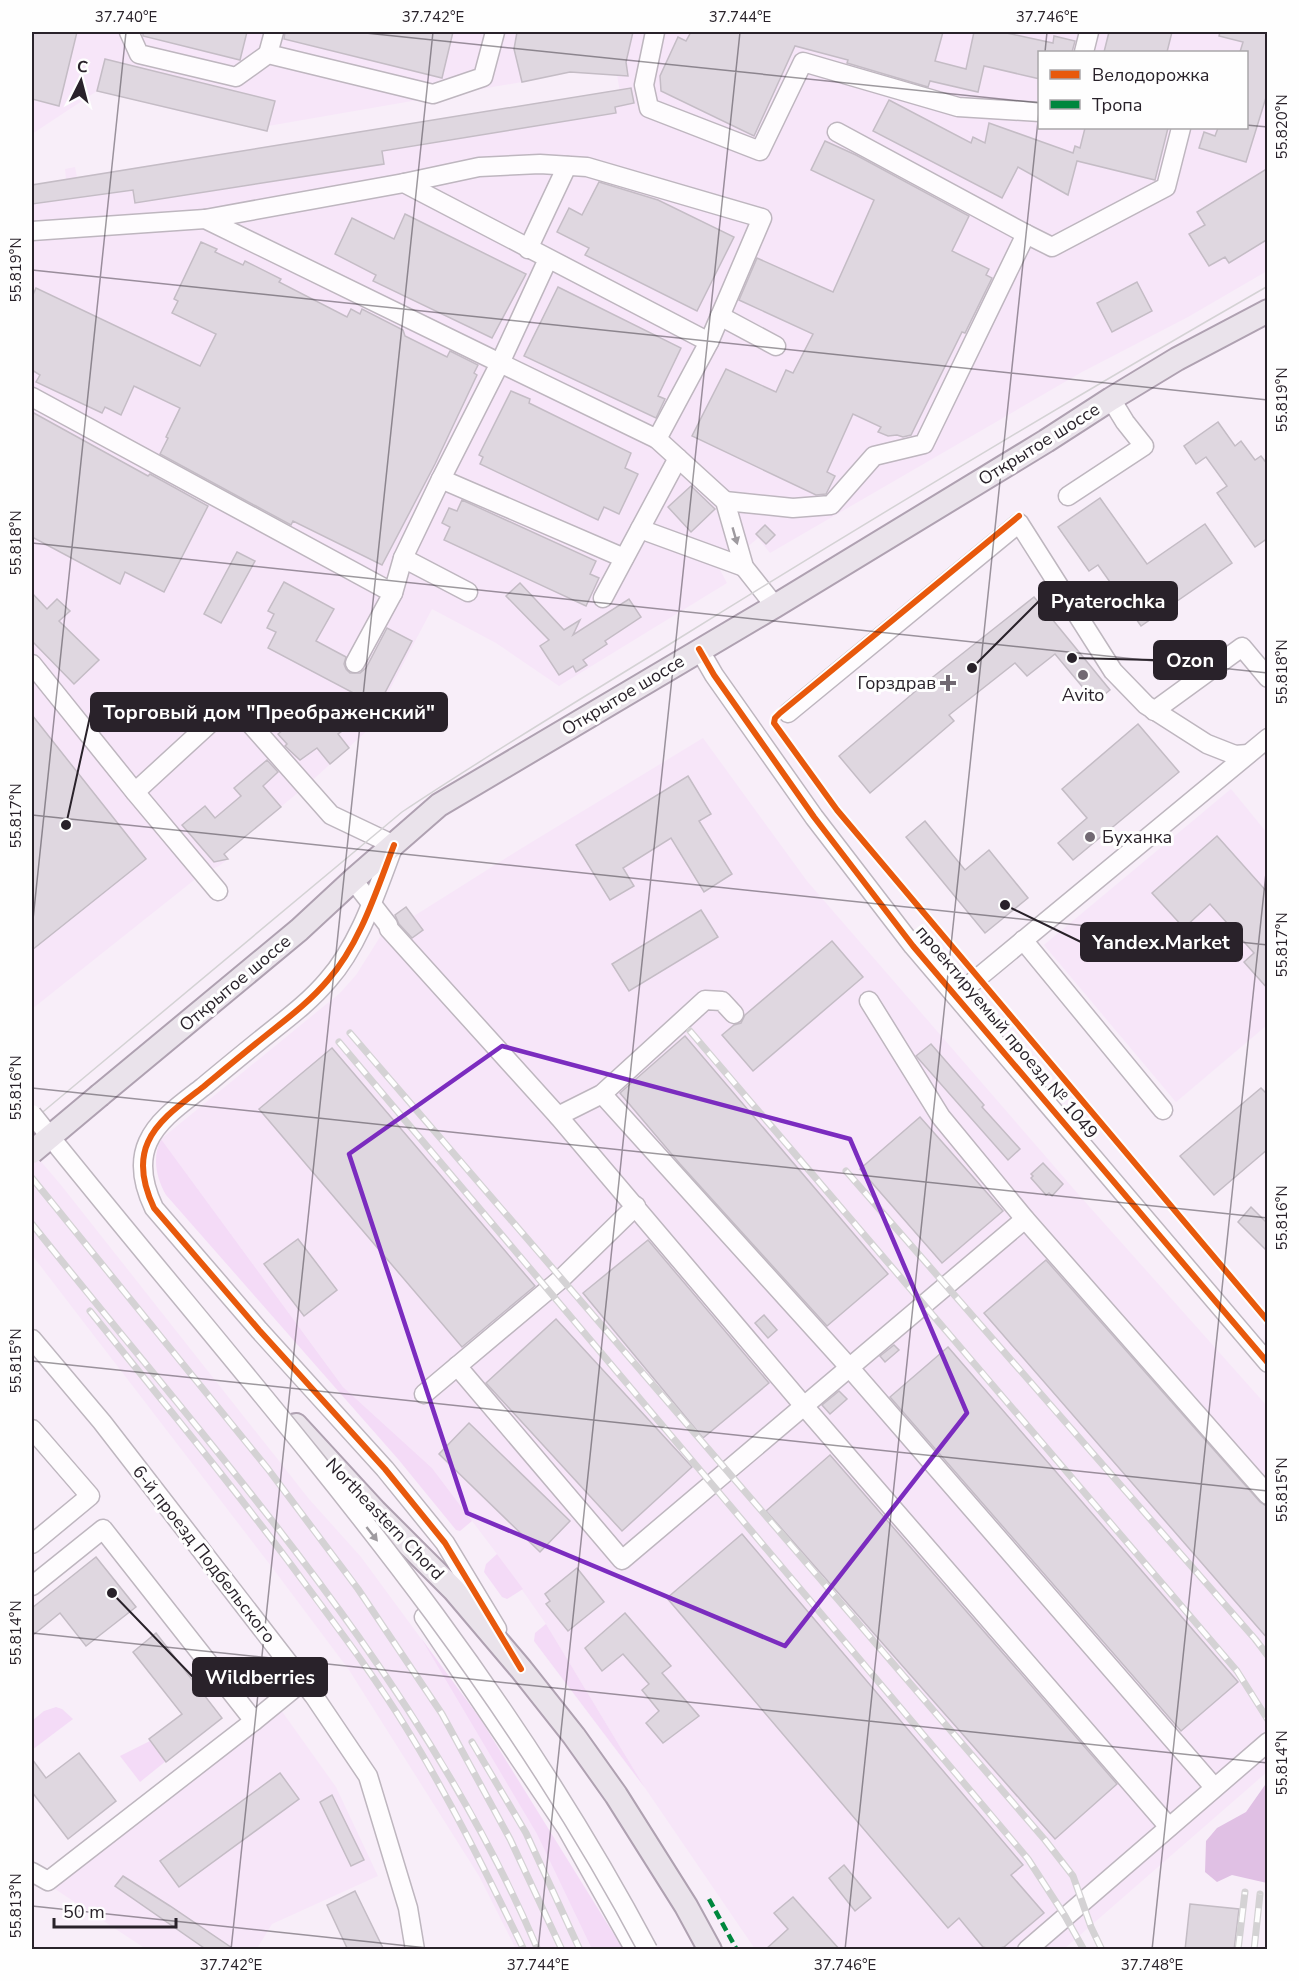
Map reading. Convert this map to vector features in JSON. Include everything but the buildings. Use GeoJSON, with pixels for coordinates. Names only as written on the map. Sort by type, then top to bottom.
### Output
{"type":"FeatureCollection","features":[{"type":"Feature","properties":{"kind":"main road","name":"Открытое шоссе"},"geometry":{"type":"LineString","coordinates":[[32,1152],[282,944],[439,805],[775,606],[1177,359],[1268,311]]}},
{"type":"Feature","properties":{"kind":"main road","name":"Northeastern Chord"},"geometry":{"type":"LineString","coordinates":[[32,1108],[240,1365],[375,1511],[454,1590],[521,1669],[574,1736],[616,1795],[686,1906],[710,1950]]}},
{"type":"Feature","properties":{"kind":"street"},"geometry":{"type":"LineString","coordinates":[[129,32],[139,54],[236,77],[268,54],[274,32]]}},
{"type":"Feature","properties":{"kind":"street"},"geometry":{"type":"LineString","coordinates":[[268,54],[433,94],[483,77],[495,32]]}},
{"type":"Feature","properties":{"kind":"street"},"geometry":{"type":"LineString","coordinates":[[655,32],[644,85],[649,108],[760,151],[802,62],[958,107],[1038,112]]}},
{"type":"Feature","properties":{"kind":"street"},"geometry":{"type":"LineString","coordinates":[[1084,51],[1089,32]]}},
{"type":"Feature","properties":{"kind":"street"},"geometry":{"type":"LineString","coordinates":[[837,132],[1052,247],[1166,187],[1181,129]]}},
{"type":"Feature","properties":{"kind":"street"},"geometry":{"type":"LineString","coordinates":[[32,231],[205,219],[479,167],[540,164],[587,167],[762,218],[709,342],[657,439]]}},
{"type":"Feature","properties":{"kind":"street"},"geometry":{"type":"LineString","coordinates":[[528,249],[567,166]]}},
{"type":"Feature","properties":{"kind":"street"},"geometry":{"type":"LineString","coordinates":[[404,183],[709,342]]}},
{"type":"Feature","properties":{"kind":"street"},"geometry":{"type":"LineString","coordinates":[[205,219],[657,439],[725,501],[744,567],[775,606]]}},
{"type":"Feature","properties":{"kind":"street"},"geometry":{"type":"LineString","coordinates":[[725,501],[793,508],[831,505],[874,456],[924,444],[1026,234]]}},
{"type":"Feature","properties":{"kind":"street"},"geometry":{"type":"LineString","coordinates":[[355,663],[393,593],[403,558],[500,363],[548,260]]}},
{"type":"Feature","properties":{"kind":"street"},"geometry":{"type":"LineString","coordinates":[[720,316],[776,346]]}},
{"type":"Feature","properties":{"kind":"street"},"geometry":{"type":"LineString","coordinates":[[32,397],[393,593]]}},
{"type":"Feature","properties":{"kind":"street"},"geometry":{"type":"LineString","coordinates":[[1068,496],[1144,446],[1111,399]]}},
{"type":"Feature","properties":{"kind":"street"},"geometry":{"type":"LineString","coordinates":[[603,598],[678,458]]}},
{"type":"Feature","properties":{"kind":"street"},"geometry":{"type":"LineString","coordinates":[[441,478],[624,558]]}},
{"type":"Feature","properties":{"kind":"street"},"geometry":{"type":"LineString","coordinates":[[788,713],[1019,523],[1113,671],[1155,711],[1207,744],[1235,755],[1248,754]]}},
{"type":"Feature","properties":{"kind":"street"},"geometry":{"type":"LineString","coordinates":[[640,529],[744,567]]}},
{"type":"Feature","properties":{"kind":"street"},"geometry":{"type":"LineString","coordinates":[[403,558],[468,592]]}},
{"type":"Feature","properties":{"kind":"street"},"geometry":{"type":"LineString","coordinates":[[1155,711],[1242,646],[1268,678]]}},
{"type":"Feature","properties":{"kind":"street","name":"проектируемый проезд № 1049"},"geometry":{"type":"LineString","coordinates":[[699,649],[714,675],[814,817],[914,946],[1268,1363]]}},
{"type":"Feature","properties":{"kind":"street"},"geometry":{"type":"LineString","coordinates":[[32,664],[218,891]]}},
{"type":"Feature","properties":{"kind":"street"},"geometry":{"type":"LineString","coordinates":[[135,792],[232,703],[330,815],[394,845],[372,902],[342,963],[310,1000],[191,1096],[154,1130],[147,1142],[143,1159],[146,1191],[154,1208],[385,1469],[445,1543],[521,1669]]}},
{"type":"Feature","properties":{"kind":"street"},"geometry":{"type":"LineString","coordinates":[[956,996],[1023,940],[1198,805],[1209,785],[1268,738]]}},
{"type":"Feature","properties":{"kind":"street"},"geometry":{"type":"LineString","coordinates":[[1207,744],[1211,756],[1209,785]]}},
{"type":"Feature","properties":{"kind":"street"},"geometry":{"type":"LineString","coordinates":[[353,880],[372,902],[388,925],[388,929],[558,1116],[804,1406],[1169,1827]]}},
{"type":"Feature","properties":{"kind":"street"},"geometry":{"type":"LineString","coordinates":[[1023,940],[1163,1110]]}},
{"type":"Feature","properties":{"kind":"street"},"geometry":{"type":"LineString","coordinates":[[558,1116],[602,1094],[705,1000],[722,1000],[734,1014]]}},
{"type":"Feature","properties":{"kind":"street"},"geometry":{"type":"LineString","coordinates":[[869,1001],[941,1117],[1024,1219],[1268,1495]]}},
{"type":"Feature","properties":{"kind":"street"},"geometry":{"type":"LineString","coordinates":[[602,1094],[849,1367],[1214,1787]]}},
{"type":"Feature","properties":{"kind":"street","name":"Northeastern Chord"},"geometry":{"type":"LineString","coordinates":[[32,1114],[326,1475],[434,1614],[512,1725],[578,1827],[648,1950]]}},
{"type":"Feature","properties":{"kind":"street"},"geometry":{"type":"LineString","coordinates":[[424,1394],[561,1279],[636,1206]]}},
{"type":"Feature","properties":{"kind":"street"},"geometry":{"type":"LineString","coordinates":[[457,1366],[622,1560],[1024,1219]]}},
{"type":"Feature","properties":{"kind":"street","name":"6-й проезд Подбельского"},"geometry":{"type":"LineString","coordinates":[[32,1339],[102,1422],[303,1682],[368,1776],[408,1908],[415,1950]]}},
{"type":"Feature","properties":{"kind":"street"},"geometry":{"type":"LineString","coordinates":[[32,1429],[90,1496],[32,1544]]}},
{"type":"Feature","properties":{"kind":"street"},"geometry":{"type":"LineString","coordinates":[[32,1586],[103,1529],[254,1721]]}},
{"type":"Feature","properties":{"kind":"street"},"geometry":{"type":"LineString","coordinates":[[424,1617],[567,1829],[635,1950]]}},
{"type":"Feature","properties":{"kind":"street"},"geometry":{"type":"LineString","coordinates":[[32,1872],[48,1881],[303,1682]]}},
{"type":"Feature","properties":{"kind":"street"},"geometry":{"type":"LineString","coordinates":[[1027,1950],[1268,1742]]}},
{"type":"Feature","properties":{"kind":"highlighted area"},"geometry":{"type":"Polygon","coordinates":[[[502,1046],[850,1139],[967,1413],[785,1646],[467,1513],[349,1154],[502,1046]]]}},
{"type":"Feature","properties":{"kind":"shaded area"},"geometry":{"type":"Polygon","coordinates":[[[32,32],[1267,32],[1267,271],[1188,317],[1082,372],[770,553],[758,538],[720,570],[727,583],[559,686],[496,643],[432,609],[369,729],[306,786],[224,854],[228,859],[203,873],[32,1009],[32,185],[66,179],[65,169],[75,167],[77,177],[612,91],[613,93],[620,92],[617,75],[570,72],[268,126],[254,123],[253,128],[225,117],[223,122],[97,91],[32,134],[32,32]]]}},
{"type":"Feature","properties":{"kind":"shaded area"},"geometry":{"type":"Polygon","coordinates":[[[703,738],[807,881],[1079,1195],[1267,1406],[1267,1772],[1064,1949],[755,1949],[645,1788],[546,1624],[497,1554],[432,1468],[343,1387],[161,1139],[340,993],[356,975],[380,937],[395,924],[391,918],[406,907],[414,916],[703,738]]]}},
{"type":"Feature","properties":{"kind":"shaded area"},"geometry":{"type":"Polygon","coordinates":[[[1231,789],[1267,833],[1267,1025],[1176,1102],[1044,945],[1231,789]]]}},
{"type":"Feature","properties":{"kind":"shaded area"},"geometry":{"type":"Polygon","coordinates":[[[161,1139],[343,1387],[432,1468],[472,1521],[460,1531],[456,1530],[398,1459],[166,1195],[156,1167],[161,1139]]]}},
{"type":"Feature","properties":{"kind":"shaded area"},"geometry":{"type":"Polygon","coordinates":[[[32,1151],[309,1499],[361,1557],[481,1720],[608,1949],[516,1949],[479,1876],[349,1670],[32,1255],[32,1151]]]}},
{"type":"Feature","properties":{"kind":"shaded area"},"geometry":{"type":"Polygon","coordinates":[[[497,1554],[523,1589],[507,1599],[502,1597],[484,1572],[486,1564],[497,1554]]]}},
{"type":"Feature","properties":{"kind":"shaded area"},"geometry":{"type":"Polygon","coordinates":[[[546,1624],[645,1788],[534,1641],[535,1633],[546,1624]]]}},
{"type":"Feature","properties":{"kind":"shaded area"},"geometry":{"type":"Polygon","coordinates":[[[421,1638],[481,1720],[623,1949],[592,1949],[537,1834],[421,1638]]]}},
{"type":"Feature","properties":{"kind":"shaded area"},"geometry":{"type":"Polygon","coordinates":[[[56,1707],[62,1709],[73,1719],[32,1750],[32,1721],[44,1711],[56,1707]]]}},
{"type":"Feature","properties":{"kind":"shaded area"},"geometry":{"type":"Polygon","coordinates":[[[281,1710],[336,1787],[378,1876],[272,1924],[256,1950],[146,1949],[55,1889],[67,1875],[281,1710]]]}},
{"type":"Feature","properties":{"kind":"shaded area"},"geometry":{"type":"Polygon","coordinates":[[[150,1741],[166,1761],[140,1782],[120,1756],[150,1741]]]}},
{"type":"Feature","properties":{"kind":"shaded area"},"geometry":{"type":"Polygon","coordinates":[[[1265,1785],[1268,1787],[1267,1883],[1232,1875],[1217,1882],[1205,1872],[1206,1841],[1217,1828],[1246,1812],[1265,1785]]]}},
{"type":"Feature","properties":{"kind":"tram line"},"geometry":{"type":"LineString","coordinates":[[32,1121],[402,812],[539,724],[898,504],[1268,286]]}},
{"type":"Feature","properties":{"kind":"railway"},"geometry":{"type":"LineString","coordinates":[[690,1031],[1237,1671],[1268,1720]]}},
{"type":"Feature","properties":{"kind":"railway"},"geometry":{"type":"LineString","coordinates":[[350,1033],[1045,1840],[1073,1876],[1091,1927],[1102,1950]]}},
{"type":"Feature","properties":{"kind":"railway"},"geometry":{"type":"LineString","coordinates":[[339,1042],[1028,1859],[1084,1950]]}},
{"type":"Feature","properties":{"kind":"railway"},"geometry":{"type":"LineString","coordinates":[[846,1171],[1268,1656]]}},
{"type":"Feature","properties":{"kind":"railway"},"geometry":{"type":"LineString","coordinates":[[32,1178],[268,1469],[358,1589],[442,1714],[510,1839],[562,1950]]}},
{"type":"Feature","properties":{"kind":"railway"},"geometry":{"type":"LineString","coordinates":[[32,1224],[242,1483],[310,1570],[375,1660],[435,1753],[490,1849],[538,1950]]}},
{"type":"Feature","properties":{"kind":"railway"},"geometry":{"type":"LineString","coordinates":[[90,1311],[253,1515],[382,1690],[452,1808],[524,1950]]}},
{"type":"Feature","properties":{"kind":"railway"},"geometry":{"type":"LineString","coordinates":[[472,1742],[526,1833],[580,1950]]}},
{"type":"Feature","properties":{"kind":"railway"},"geometry":{"type":"LineString","coordinates":[[1238,1950],[1245,1892]]}},
{"type":"Feature","properties":{"kind":"railway"},"geometry":{"type":"LineString","coordinates":[[1254,1950],[1260,1894]]}},
{"type":"Feature","properties":{"kind":"marked path"},"geometry":{"type":"LineString","coordinates":[[709,1899],[737,1950]]}},
{"type":"Feature","properties":{"kind":"cycle path"},"geometry":{"type":"LineString","coordinates":[[1019,516],[780,713],[774,723],[837,810],[1268,1321]]}},
{"type":"Feature","properties":{"kind":"cycle path"},"geometry":{"type":"LineString","coordinates":[[699,649],[714,675],[814,817],[913,946],[1268,1363]]}},
{"type":"Feature","properties":{"kind":"cycle path"},"geometry":{"type":"LineString","coordinates":[[394,845],[367,916],[339,966],[302,1006],[165,1118],[152,1134],[145,1150],[144,1175],[147,1192],[154,1208],[259,1330],[385,1469],[445,1543],[521,1669]]}},
{"type":"Feature","properties":{"kind":"place","name":"Ozon"},"geometry":{"type":"Point","coordinates":[1072,658]}},
{"type":"Feature","properties":{"kind":"place","name":"Pyaterochka"},"geometry":{"type":"Point","coordinates":[972,668]}},
{"type":"Feature","properties":{"kind":"place","name":"Avito"},"geometry":{"type":"Point","coordinates":[1083,675]}},
{"type":"Feature","properties":{"kind":"place","name":"Горздрав"},"geometry":{"type":"Point","coordinates":[948,683]}},
{"type":"Feature","properties":{"kind":"place","name":"Торговый дом \"Преображенский\""},"geometry":{"type":"Point","coordinates":[66,825]}},
{"type":"Feature","properties":{"kind":"place","name":"Буханка"},"geometry":{"type":"Point","coordinates":[1090,837]}},
{"type":"Feature","properties":{"kind":"place","name":"Yandex.Market"},"geometry":{"type":"Point","coordinates":[1005,905]}},
{"type":"Feature","properties":{"kind":"place","name":"Wildberries"},"geometry":{"type":"Point","coordinates":[112,1593]}}]}
